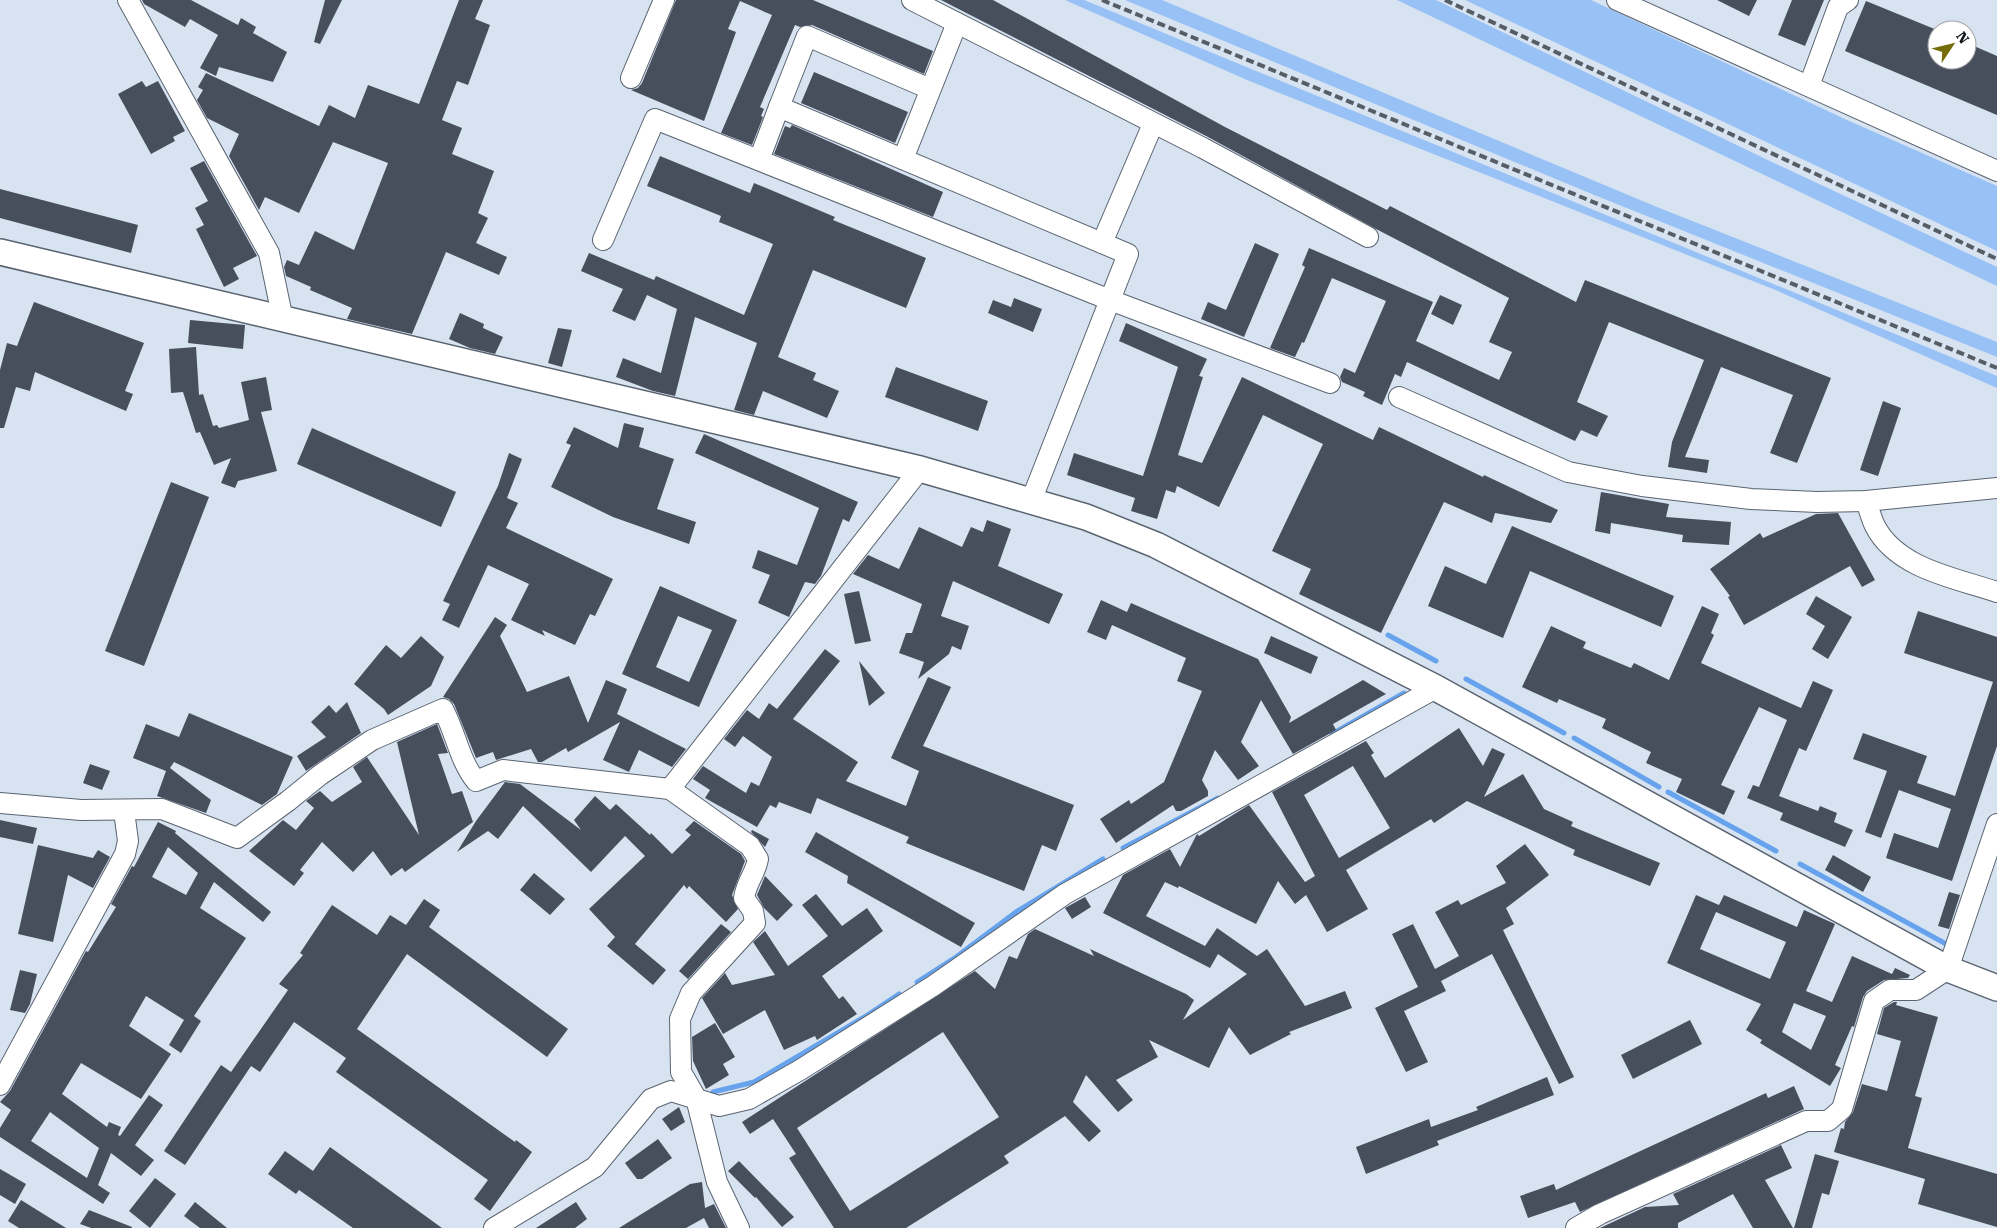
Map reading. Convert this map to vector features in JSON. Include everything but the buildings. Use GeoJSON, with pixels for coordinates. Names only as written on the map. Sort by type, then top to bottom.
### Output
{"type":"FeatureCollection","features":[{"type":"Feature","properties":{"kind":"main road"},"geometry":{"type":"LineString","coordinates":[[0,252],[920,469],[1086,517],[1156,545],[1436,688],[1948,969],[1997,988]]}},
{"type":"Feature","properties":{"kind":"street"},"geometry":{"type":"LineString","coordinates":[[631,78],[664,0]]}},
{"type":"Feature","properties":{"kind":"street"},"geometry":{"type":"LineString","coordinates":[[912,0],[1203,148],[1368,236]]}},
{"type":"Feature","properties":{"kind":"street"},"geometry":{"type":"LineString","coordinates":[[1617,0],[1997,170]]}},
{"type":"Feature","properties":{"kind":"street"},"geometry":{"type":"LineString","coordinates":[[1809,86],[1838,7],[1848,0]]}},
{"type":"Feature","properties":{"kind":"street"},"geometry":{"type":"LineString","coordinates":[[135,5],[269,253],[283,320]]}},
{"type":"Feature","properties":{"kind":"street"},"geometry":{"type":"LineString","coordinates":[[903,159],[957,24]]}},
{"type":"Feature","properties":{"kind":"street"},"geometry":{"type":"LineString","coordinates":[[759,160],[807,36],[930,89]]}},
{"type":"Feature","properties":{"kind":"street"},"geometry":{"type":"LineString","coordinates":[[779,107],[1128,254],[1031,501]]}},
{"type":"Feature","properties":{"kind":"street"},"geometry":{"type":"LineString","coordinates":[[603,240],[654,119],[1110,300],[1330,383]]}},
{"type":"Feature","properties":{"kind":"street"},"geometry":{"type":"LineString","coordinates":[[1102,243],[1153,124]]}},
{"type":"Feature","properties":{"kind":"street"},"geometry":{"type":"LineString","coordinates":[[1399,397],[1568,472],[1642,486],[1751,498],[1817,502],[1866,500],[1997,488]]}},
{"type":"Feature","properties":{"kind":"street"},"geometry":{"type":"LineString","coordinates":[[670,790],[920,469]]}},
{"type":"Feature","properties":{"kind":"street"},"geometry":{"type":"LineString","coordinates":[[1866,500],[1875,527],[1892,548],[1913,563],[1997,592]]}},
{"type":"Feature","properties":{"kind":"street"},"geometry":{"type":"LineString","coordinates":[[494,1228],[595,1167],[651,1099],[671,1091],[719,1106],[749,1099],[800,1070],[933,986],[1065,894],[1436,688]]}},
{"type":"Feature","properties":{"kind":"street"},"geometry":{"type":"LineString","coordinates":[[0,803],[81,810],[124,811],[162,809],[237,838],[320,775],[372,740],[443,709],[450,721],[465,768],[476,781],[503,770],[670,790],[750,846],[758,859],[756,872],[747,882],[744,898],[753,911],[755,923],[691,993],[680,1019],[681,1072],[696,1098],[717,1182],[739,1228]]}},
{"type":"Feature","properties":{"kind":"street"},"geometry":{"type":"LineString","coordinates":[[0,1084],[125,854],[128,841],[124,811]]}},
{"type":"Feature","properties":{"kind":"street"},"geometry":{"type":"LineString","coordinates":[[1576,1228],[1600,1214],[1806,1122],[1828,1121],[1842,1109],[1874,1001],[1890,990],[1916,990],[1948,969],[1997,824]]}},
{"type":"Feature","properties":{"kind":"shaded area"},"geometry":{"type":"Polygon","coordinates":[[[1065,0],[1084,0],[1997,376],[1997,388],[1773,289],[1247,80],[1065,0]]]}},
{"type":"Feature","properties":{"kind":"shaded area"},"geometry":{"type":"Polygon","coordinates":[[[1125,0],[1162,0],[1657,207],[1997,342],[1997,357],[1587,192],[1125,0]]]}},
{"type":"Feature","properties":{"kind":"shaded area"},"geometry":{"type":"Polygon","coordinates":[[[1397,0],[1436,0],[1774,163],[1997,267],[1997,286],[1397,0]]]}},
{"type":"Feature","properties":{"kind":"shaded area"},"geometry":{"type":"Polygon","coordinates":[[[1465,0],[1591,0],[1847,120],[1997,186],[1997,251],[1465,0]]]}},
{"type":"Feature","properties":{"kind":"waterway"},"geometry":{"type":"LineString","coordinates":[[1388,635],[1436,661]]}},
{"type":"Feature","properties":{"kind":"waterway"},"geometry":{"type":"LineString","coordinates":[[1466,679],[1564,733]]}},
{"type":"Feature","properties":{"kind":"waterway"},"geometry":{"type":"LineString","coordinates":[[1332,734],[1404,693]]}},
{"type":"Feature","properties":{"kind":"waterway"},"geometry":{"type":"LineString","coordinates":[[1574,738],[1659,787]]}},
{"type":"Feature","properties":{"kind":"waterway"},"geometry":{"type":"LineString","coordinates":[[1668,792],[1776,851]]}},
{"type":"Feature","properties":{"kind":"waterway"},"geometry":{"type":"LineString","coordinates":[[1123,848],[1218,798]]}},
{"type":"Feature","properties":{"kind":"waterway"},"geometry":{"type":"LineString","coordinates":[[917,982],[956,957],[1016,912],[1103,859]]}},
{"type":"Feature","properties":{"kind":"waterway"},"geometry":{"type":"LineString","coordinates":[[1800,864],[1948,945]]}},
{"type":"Feature","properties":{"kind":"waterway"},"geometry":{"type":"LineString","coordinates":[[713,1092],[754,1082],[866,1016],[899,994]]}},
{"type":"Feature","properties":{"kind":"railway"},"geometry":{"type":"LineString","coordinates":[[1102,0],[1997,368]]}},
{"type":"Feature","properties":{"kind":"railway"},"geometry":{"type":"LineString","coordinates":[[1445,0],[1997,259]]}}]}
